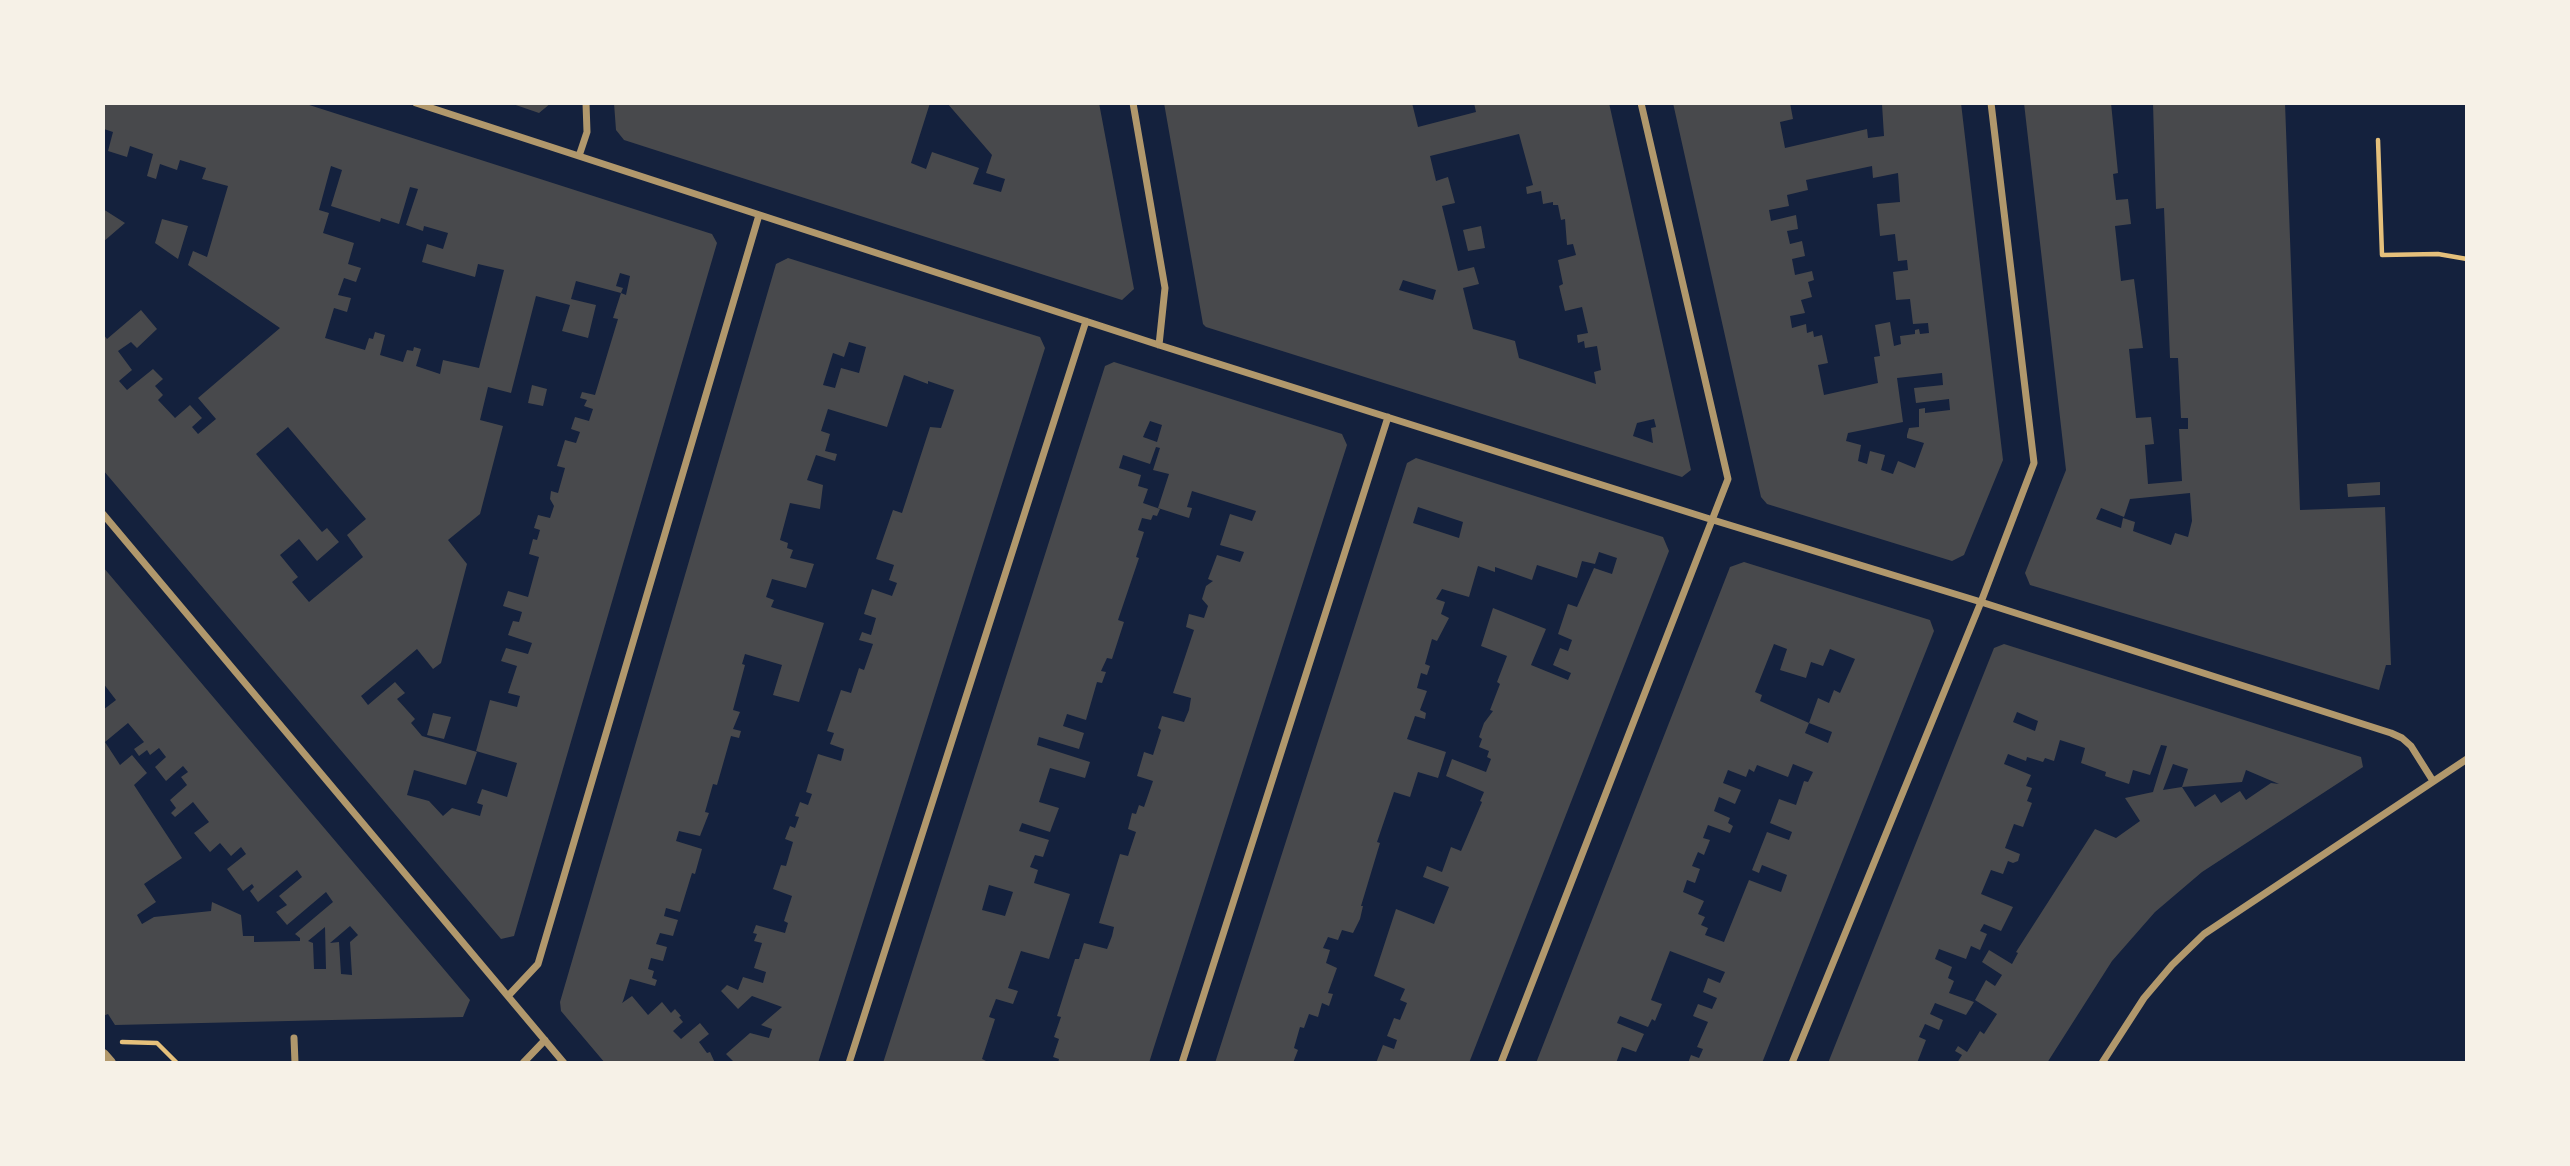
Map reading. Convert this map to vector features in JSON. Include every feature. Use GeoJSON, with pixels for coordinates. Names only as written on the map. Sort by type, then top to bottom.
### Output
{"type":"FeatureCollection","features":[{"type":"Feature","properties":{"kind":"street"},"geometry":{"type":"LineString","coordinates":[[416,103],[1159,345],[2391,733],[2411,746],[2433,781]]}},
{"type":"Feature","properties":{"kind":"street"},"geometry":{"type":"LineString","coordinates":[[579,156],[587,132],[586,103]]}},
{"type":"Feature","properties":{"kind":"street"},"geometry":{"type":"LineString","coordinates":[[1133,103],[1166,288],[1159,345]]}},
{"type":"Feature","properties":{"kind":"street"},"geometry":{"type":"LineString","coordinates":[[1501,1063],[1728,479],[1641,103]]}},
{"type":"Feature","properties":{"kind":"street"},"geometry":{"type":"LineString","coordinates":[[1792,1063],[1981,602],[2034,463],[1991,103]]}},
{"type":"Feature","properties":{"kind":"street"},"geometry":{"type":"LineString","coordinates":[[508,996],[538,964],[759,215]]}},
{"type":"Feature","properties":{"kind":"street"},"geometry":{"type":"LineString","coordinates":[[849,1063],[1086,321]]}},
{"type":"Feature","properties":{"kind":"street"},"geometry":{"type":"LineString","coordinates":[[1182,1063],[1388,417]]}},
{"type":"Feature","properties":{"kind":"street"},"geometry":{"type":"LineString","coordinates":[[103,514],[564,1063]]}},
{"type":"Feature","properties":{"kind":"street"},"geometry":{"type":"LineString","coordinates":[[2102,1063],[2144,998],[2172,965],[2204,934],[2467,759]]}},
{"type":"Feature","properties":{"kind":"street"},"geometry":{"type":"LineString","coordinates":[[294,1038],[295,1063]]}},
{"type":"Feature","properties":{"kind":"street"},"geometry":{"type":"LineString","coordinates":[[523,1063],[545,1040]]}},
{"type":"Feature","properties":{"kind":"street"},"geometry":{"type":"LineString","coordinates":[[103,1055],[110,1063]]}},
{"type":"Feature","properties":{"kind":"path"},"geometry":{"type":"LineString","coordinates":[[2378,140],[2382,255],[2438,254],[2467,260]]}},
{"type":"Feature","properties":{"kind":"path"},"geometry":{"type":"LineString","coordinates":[[114,1042],[157,1043],[177,1063]]}},
{"type":"Feature","properties":{"kind":"building"},"geometry":{"type":"Polygon","coordinates":[[[103,103],[303,103],[712,234],[717,243],[514,936],[501,939],[103,470],[103,334],[107,339],[141,310],[157,329],[137,348],[131,342],[118,351],[132,370],[119,381],[127,390],[153,369],[163,379],[155,386],[163,395],[158,400],[175,418],[190,405],[202,418],[192,427],[198,434],[216,419],[198,398],[280,328],[188,265],[193,251],[207,257],[228,186],[202,179],[206,168],[180,160],[177,170],[160,164],[156,179],[147,176],[153,154],[130,146],[127,157],[108,151],[113,132],[104,129],[103,103]],[[331,166],[319,210],[329,213],[323,233],[354,243],[348,264],[361,268],[356,282],[344,278],[338,295],[351,298],[347,312],[334,308],[325,338],[365,350],[369,338],[373,339],[375,332],[385,335],[380,355],[403,362],[407,350],[413,351],[414,347],[421,349],[416,366],[440,374],[443,360],[479,368],[504,270],[478,264],[475,277],[422,262],[427,244],[443,249],[448,233],[424,226],[423,231],[406,225],[418,189],[410,187],[399,224],[381,218],[380,222],[331,206],[342,170],[331,166]],[[620,273],[616,286],[623,288],[621,293],[626,295],[630,276],[620,273]],[[576,281],[571,299],[596,305],[588,338],[562,331],[570,305],[536,296],[511,393],[488,387],[480,420],[503,426],[480,514],[448,540],[467,564],[441,663],[433,669],[417,649],[361,696],[368,705],[395,682],[405,693],[397,699],[415,719],[411,723],[422,736],[477,752],[466,785],[414,770],[407,795],[429,801],[443,816],[452,808],[480,816],[483,805],[477,803],[482,789],[507,797],[517,763],[476,751],[490,700],[517,707],[520,696],[508,693],[517,666],[501,661],[506,648],[528,654],[532,643],[508,635],[513,621],[519,622],[522,612],[503,606],[508,591],[528,597],[539,557],[529,554],[533,539],[537,540],[540,530],[534,528],[538,515],[550,518],[554,506],[550,499],[551,491],[558,493],[565,468],[557,466],[565,440],[576,443],[580,432],[571,429],[575,417],[589,421],[593,409],[584,406],[587,400],[580,398],[582,392],[595,395],[618,319],[613,318],[621,293],[576,281]],[[288,427],[256,454],[322,532],[327,528],[339,542],[317,561],[299,539],[280,555],[298,577],[292,582],[309,602],[363,557],[347,535],[366,519],[288,427]]]}},
{"type":"Feature","properties":{"kind":"building"},"geometry":{"type":"Polygon","coordinates":[[[510,103],[551,103],[539,113],[510,103]]]}},
{"type":"Feature","properties":{"kind":"building"},"geometry":{"type":"Polygon","coordinates":[[[614,103],[930,103],[911,163],[926,169],[932,152],[979,168],[973,184],[1001,192],[1005,179],[986,173],[992,155],[947,103],[1099,103],[1134,289],[1122,300],[624,140],[616,130],[614,103]]]}},
{"type":"Feature","properties":{"kind":"building"},"geometry":{"type":"Polygon","coordinates":[[[1164,103],[1412,103],[1418,127],[1476,112],[1474,103],[1609,103],[1691,470],[1682,477],[1203,324],[1164,103]],[[1519,134],[1430,156],[1436,181],[1448,177],[1455,203],[1442,206],[1458,271],[1474,267],[1479,284],[1463,288],[1473,329],[1515,341],[1519,358],[1596,384],[1594,372],[1601,370],[1597,346],[1585,348],[1584,341],[1578,343],[1577,335],[1588,333],[1582,307],[1565,311],[1559,286],[1563,284],[1558,260],[1576,255],[1573,244],[1567,245],[1565,219],[1561,220],[1558,205],[1553,205],[1553,202],[1543,204],[1541,191],[1527,194],[1526,187],[1533,185],[1519,134]],[[1403,280],[1399,290],[1433,300],[1436,290],[1403,280]],[[1654,419],[1637,423],[1633,436],[1653,443],[1651,428],[1656,427],[1654,419]]]}},
{"type":"Feature","properties":{"kind":"building"},"geometry":{"type":"Polygon","coordinates":[[[1673,103],[1790,103],[1793,119],[1780,122],[1785,148],[1867,129],[1868,138],[1884,136],[1882,104],[1961,103],[2003,460],[1964,555],[1952,561],[1767,504],[1761,497],[1673,103]],[[1872,166],[1806,180],[1808,190],[1787,195],[1789,206],[1769,210],[1771,221],[1796,215],[1798,229],[1787,231],[1790,244],[1802,241],[1805,256],[1792,259],[1795,275],[1812,271],[1814,280],[1808,282],[1812,297],[1801,300],[1805,313],[1790,316],[1792,328],[1806,324],[1807,333],[1813,331],[1814,337],[1822,335],[1828,363],[1818,365],[1824,395],[1878,383],[1874,357],[1880,356],[1875,325],[1890,322],[1894,346],[1901,344],[1900,336],[1915,334],[1915,330],[1919,329],[1920,334],[1929,333],[1928,323],[1913,324],[1910,299],[1896,300],[1893,272],[1908,270],[1907,260],[1898,261],[1895,234],[1880,236],[1877,204],[1900,202],[1898,173],[1873,178],[1872,166]],[[1942,373],[1897,378],[1903,422],[1848,433],[1846,441],[1861,445],[1858,461],[1867,464],[1870,451],[1885,455],[1881,470],[1893,474],[1898,461],[1915,468],[1924,443],[1907,438],[1907,435],[1909,428],[1919,427],[1919,409],[1925,408],[1925,413],[1950,410],[1949,399],[1916,403],[1914,388],[1943,385],[1942,373]]]}},
{"type":"Feature","properties":{"kind":"building"},"geometry":{"type":"Polygon","coordinates":[[[2024,103],[2111,103],[2118,173],[2113,174],[2116,200],[2128,199],[2131,224],[2115,226],[2121,281],[2134,279],[2143,348],[2129,349],[2136,418],[2151,417],[2154,444],[2145,445],[2148,484],[2182,481],[2179,429],[2188,429],[2188,418],[2181,418],[2178,358],[2170,358],[2164,208],[2156,209],[2153,103],[2285,103],[2300,510],[2385,507],[2391,665],[2386,665],[2379,690],[2030,585],[2025,573],[2066,470],[2024,103]],[[2190,493],[2130,499],[2124,517],[2101,508],[2096,519],[2121,528],[2123,518],[2135,522],[2133,531],[2171,545],[2175,533],[2188,537],[2192,521],[2190,493]]]}},
{"type":"Feature","properties":{"kind":"building"},"geometry":{"type":"Polygon","coordinates":[[[103,209],[125,223],[103,242],[103,209]]]}},
{"type":"Feature","properties":{"kind":"building"},"geometry":{"type":"Polygon","coordinates":[[[162,219],[188,226],[178,259],[155,243],[162,219]]]}},
{"type":"Feature","properties":{"kind":"building"},"geometry":{"type":"Polygon","coordinates":[[[1481,226],[1485,248],[1468,251],[1463,230],[1481,226]]]}},
{"type":"Feature","properties":{"kind":"building"},"geometry":{"type":"Polygon","coordinates":[[[788,258],[1040,337],[1045,348],[818,1063],[735,1063],[726,1054],[750,1033],[769,1038],[772,1029],[761,1025],[782,1007],[752,996],[738,1009],[721,991],[727,985],[738,990],[743,977],[763,983],[766,972],[754,968],[762,943],[754,941],[757,934],[753,933],[756,925],[785,933],[788,923],[784,921],[792,896],[773,889],[781,865],[786,866],[793,842],[785,839],[790,826],[795,828],[799,817],[795,816],[800,802],[808,805],[812,794],[806,792],[818,754],[841,761],[844,749],[830,744],[834,733],[827,731],[841,690],[851,693],[859,668],[864,670],[873,644],[859,640],[862,632],[871,635],[876,618],[864,614],[872,589],[892,596],[897,583],[889,580],[894,565],[876,559],[893,510],[902,513],[930,427],[941,428],[954,390],[904,375],[887,427],[828,409],[821,431],[830,434],[825,451],[837,454],[835,461],[816,455],[807,480],[823,485],[820,509],[790,503],[780,540],[788,543],[787,548],[793,550],[790,558],[814,564],[806,588],[772,579],[766,597],[774,600],[771,607],[824,623],[799,702],[773,695],[782,665],[745,654],[742,664],[745,665],[733,710],[740,712],[733,729],[741,731],[739,738],[731,736],[717,785],[713,784],[705,812],[709,813],[700,836],[679,831],[676,841],[702,849],[695,874],[692,873],[680,912],[666,908],[664,916],[678,920],[673,936],[660,933],[656,944],[667,947],[663,961],[651,958],[648,969],[654,971],[652,978],[657,980],[655,986],[630,979],[622,1003],[632,996],[648,1015],[662,1002],[671,1013],[675,1009],[683,1022],[673,1031],[681,1039],[700,1023],[709,1034],[699,1042],[707,1053],[710,1052],[715,1063],[605,1063],[561,1011],[560,1002],[776,264],[788,258]],[[849,342],[844,357],[833,353],[823,385],[835,388],[841,368],[859,373],[866,347],[849,342]]]}},
{"type":"Feature","properties":{"kind":"building"},"geometry":{"type":"Polygon","coordinates":[[[1114,362],[1342,434],[1347,445],[1149,1063],[1058,1063],[1059,1059],[1053,1057],[1059,1039],[1054,1037],[1061,1017],[1057,1016],[1075,959],[1079,959],[1084,943],[1107,949],[1112,936],[1114,927],[1099,923],[1120,854],[1128,856],[1136,832],[1128,829],[1132,813],[1136,814],[1139,805],[1144,807],[1153,781],[1137,776],[1144,752],[1153,755],[1161,730],[1158,728],[1162,716],[1184,722],[1189,710],[1191,698],[1173,693],[1194,630],[1186,627],[1189,614],[1204,618],[1208,606],[1202,599],[1206,586],[1213,581],[1208,579],[1217,555],[1240,562],[1244,552],[1220,545],[1230,514],[1252,521],[1256,511],[1192,491],[1187,507],[1192,508],[1189,518],[1158,508],[1169,474],[1153,470],[1160,448],[1156,447],[1150,464],[1123,455],[1119,468],[1141,475],[1138,486],[1148,489],[1143,503],[1160,509],[1157,516],[1153,515],[1151,520],[1142,518],[1138,530],[1144,532],[1136,557],[1139,558],[1118,620],[1124,622],[1112,659],[1107,658],[1101,671],[1106,672],[1102,683],[1097,682],[1086,720],[1067,714],[1063,726],[1084,733],[1079,749],[1039,737],[1037,745],[1090,762],[1085,778],[1050,768],[1039,802],[1059,808],[1050,832],[1022,823],[1019,831],[1049,840],[1043,857],[1035,855],[1030,867],[1038,870],[1034,883],[1070,894],[1049,959],[1021,951],[1008,988],[1018,991],[1013,1004],[996,999],[989,1017],[995,1019],[982,1059],[990,1063],[883,1063],[1105,366],[1114,362]],[[1150,421],[1143,437],[1157,442],[1162,425],[1150,421]],[[989,885],[982,910],[1005,916],[1013,892],[989,885]]]}},
{"type":"Feature","properties":{"kind":"building"},"geometry":{"type":"Polygon","coordinates":[[[532,385],[547,389],[543,406],[528,403],[532,385]]]}},
{"type":"Feature","properties":{"kind":"building"},"geometry":{"type":"Polygon","coordinates":[[[1416,458],[1663,537],[1669,551],[1469,1063],[1376,1063],[1383,1045],[1394,1049],[1397,1040],[1387,1036],[1394,1018],[1400,1020],[1407,1003],[1400,1000],[1405,989],[1374,976],[1396,909],[1434,924],[1449,887],[1423,877],[1427,866],[1442,872],[1451,847],[1461,851],[1482,802],[1480,801],[1484,792],[1446,776],[1452,759],[1486,772],[1491,759],[1487,757],[1489,751],[1479,747],[1482,739],[1479,737],[1484,723],[1493,711],[1490,710],[1500,684],[1497,682],[1507,656],[1481,646],[1493,608],[1546,629],[1531,665],[1568,680],[1571,673],[1553,665],[1560,648],[1568,651],[1572,640],[1558,634],[1568,604],[1577,607],[1594,568],[1612,574],[1617,558],[1599,552],[1595,564],[1582,561],[1577,578],[1537,565],[1532,580],[1495,567],[1495,572],[1478,566],[1469,597],[1442,589],[1436,599],[1445,602],[1441,614],[1449,618],[1437,641],[1432,639],[1425,664],[1430,666],[1427,675],[1421,673],[1417,688],[1427,691],[1420,710],[1426,713],[1425,719],[1415,716],[1407,739],[1446,752],[1438,778],[1418,772],[1410,797],[1394,792],[1377,842],[1380,843],[1361,906],[1360,919],[1353,933],[1342,930],[1338,940],[1328,937],[1323,948],[1330,950],[1326,963],[1337,968],[1328,993],[1333,994],[1329,1006],[1322,1003],[1318,1017],[1309,1014],[1304,1028],[1300,1027],[1294,1048],[1298,1050],[1293,1063],[1215,1063],[1407,463],[1416,458]],[[1418,507],[1413,523],[1459,538],[1463,522],[1418,507]]]}},
{"type":"Feature","properties":{"kind":"building"},"geometry":{"type":"Polygon","coordinates":[[[2380,482],[2380,495],[2348,497],[2347,484],[2380,482]]]}},
{"type":"Feature","properties":{"kind":"building"},"geometry":{"type":"Polygon","coordinates":[[[1744,562],[1930,620],[1934,631],[1762,1063],[1688,1063],[1691,1055],[1699,1058],[1703,1049],[1697,1047],[1708,1022],[1693,1016],[1698,1004],[1712,1009],[1717,998],[1703,992],[1708,978],[1720,983],[1725,972],[1670,951],[1651,1000],[1662,1004],[1655,1021],[1652,1019],[1648,1027],[1620,1016],[1617,1023],[1644,1034],[1636,1052],[1622,1047],[1616,1063],[1536,1063],[1730,567],[1744,562]],[[1774,644],[1755,692],[1762,695],[1760,701],[1809,723],[1818,698],[1829,703],[1834,690],[1840,693],[1855,659],[1830,649],[1823,666],[1811,662],[1806,678],[1780,670],[1787,649],[1774,644]],[[1809,723],[1805,733],[1828,743],[1832,732],[1809,723]],[[1793,764],[1788,777],[1757,765],[1754,772],[1749,769],[1746,777],[1728,770],[1723,783],[1741,790],[1735,804],[1719,797],[1714,811],[1730,818],[1728,823],[1733,826],[1730,833],[1708,825],[1703,838],[1710,840],[1704,855],[1698,852],[1692,866],[1700,869],[1695,883],[1687,880],[1683,892],[1704,901],[1698,914],[1705,917],[1701,925],[1708,928],[1705,935],[1724,942],[1749,880],[1781,892],[1787,875],[1762,865],[1759,873],[1752,870],[1767,832],[1789,840],[1792,832],[1770,823],[1779,799],[1796,805],[1804,781],[1808,782],[1813,772],[1793,764]]]}},
{"type":"Feature","properties":{"kind":"building"},"geometry":{"type":"Polygon","coordinates":[[[103,567],[470,1000],[463,1017],[115,1025],[108,1014],[103,1016],[103,710],[116,700],[103,683],[103,567]],[[128,723],[105,742],[120,765],[132,755],[147,773],[134,785],[182,858],[144,884],[156,902],[137,915],[142,924],[154,917],[211,911],[212,902],[241,915],[243,936],[254,936],[254,942],[300,941],[295,934],[333,902],[326,892],[287,925],[276,912],[287,905],[279,896],[302,877],[297,870],[258,902],[250,891],[254,887],[252,884],[243,891],[227,869],[246,854],[241,847],[231,856],[220,843],[210,852],[194,833],[209,822],[193,802],[175,817],[171,813],[176,808],[170,800],[187,785],[181,777],[188,772],[183,766],[166,781],[155,767],[166,757],[159,748],[150,755],[147,750],[139,756],[134,749],[144,742],[128,723]],[[350,926],[330,943],[339,942],[341,974],[352,975],[350,942],[358,935],[350,926]],[[325,927],[308,941],[313,943],[314,969],[326,969],[325,927]]]}},
{"type":"Feature","properties":{"kind":"building"},"geometry":{"type":"Polygon","coordinates":[[[2004,644],[2361,757],[2363,767],[2202,872],[2155,912],[2112,961],[2047,1063],[1957,1063],[1962,1055],[1955,1051],[1958,1046],[1967,1052],[1980,1031],[1984,1034],[1997,1014],[1975,1000],[1986,980],[1995,986],[2002,975],[1982,962],[1989,950],[2012,964],[2018,953],[2016,952],[2095,829],[2116,838],[2140,821],[2125,798],[2153,792],[2167,746],[2161,745],[2150,775],[2133,770],[2129,784],[2105,776],[2106,772],[2081,763],[2085,748],[2060,740],[2054,761],[2045,758],[2043,762],[2027,757],[2026,761],[2008,754],[2004,764],[2031,775],[2026,786],[2032,788],[2027,801],[2032,803],[2023,827],[2014,824],[2005,848],[2020,854],[2018,861],[2008,861],[2003,874],[1991,870],[1981,894],[2013,907],[2001,931],[1984,924],[1980,931],[1987,934],[1980,950],[1971,946],[1966,959],[1939,949],[1935,959],[1952,967],[1948,978],[1954,981],[1949,993],[1974,1002],[1966,1015],[1935,1003],[1930,1014],[1943,1020],[1939,1030],[1925,1024],[1919,1037],[1926,1040],[1917,1063],[1828,1063],[1994,648],[2004,644]],[[2017,712],[2013,722],[2035,731],[2038,721],[2017,712]],[[2173,764],[2163,790],[2182,787],[2188,769],[2173,764]],[[2246,770],[2242,782],[2182,787],[2195,807],[2215,794],[2221,803],[2240,791],[2246,800],[2271,783],[2279,784],[2246,770]]]}},
{"type":"Feature","properties":{"kind":"building"},"geometry":{"type":"Polygon","coordinates":[[[433,713],[451,717],[444,739],[427,735],[433,713]]]}}]}
